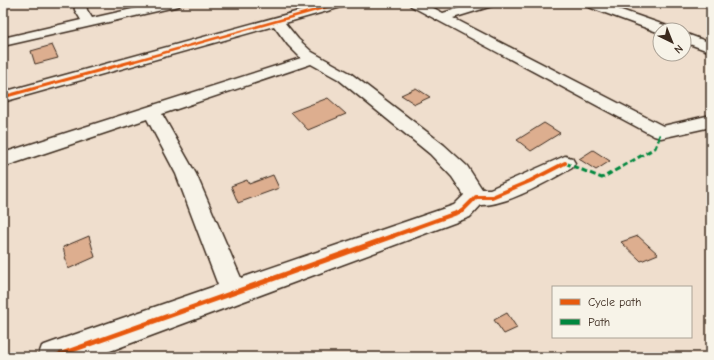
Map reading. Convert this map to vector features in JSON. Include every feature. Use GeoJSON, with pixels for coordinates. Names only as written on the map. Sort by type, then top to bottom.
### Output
{"type":"FeatureCollection","features":[{"type":"Feature","properties":{"kind":"street"},"geometry":{"type":"LineString","coordinates":[[80,3],[81,10],[88,22]]}},
{"type":"Feature","properties":{"kind":"street"},"geometry":{"type":"LineString","coordinates":[[3,42],[175,3]]}},
{"type":"Feature","properties":{"kind":"street"},"geometry":{"type":"LineString","coordinates":[[415,3],[661,132],[711,121]]}},
{"type":"Feature","properties":{"kind":"street"},"geometry":{"type":"LineString","coordinates":[[443,17],[488,3]]}},
{"type":"Feature","properties":{"kind":"street"},"geometry":{"type":"LineString","coordinates":[[590,3],[652,25]]}},
{"type":"Feature","properties":{"kind":"street"},"geometry":{"type":"LineString","coordinates":[[3,97],[335,4]]}},
{"type":"Feature","properties":{"kind":"street"},"geometry":{"type":"LineString","coordinates":[[277,21],[293,42],[312,59],[330,66],[345,76],[386,110],[436,148],[470,184],[476,197]]}},
{"type":"Feature","properties":{"kind":"street"},"geometry":{"type":"LineString","coordinates":[[692,40],[711,48]]}},
{"type":"Feature","properties":{"kind":"street"},"geometry":{"type":"LineString","coordinates":[[3,160],[312,59]]}},
{"type":"Feature","properties":{"kind":"street"},"geometry":{"type":"LineString","coordinates":[[152,111],[186,174],[210,237],[234,291]]}},
{"type":"Feature","properties":{"kind":"street"},"geometry":{"type":"LineString","coordinates":[[53,357],[234,291],[462,211],[476,197],[492,197],[530,181],[565,163]]}},
{"type":"Feature","properties":{"kind":"building"},"geometry":{"type":"Polygon","coordinates":[[[52,45],[58,58],[35,64],[31,51],[52,45]]]}},
{"type":"Feature","properties":{"kind":"building"},"geometry":{"type":"Polygon","coordinates":[[[416,88],[430,97],[415,104],[401,95],[416,88]]]}},
{"type":"Feature","properties":{"kind":"building"},"geometry":{"type":"Polygon","coordinates":[[[328,98],[346,114],[308,130],[291,112],[328,98]]]}},
{"type":"Feature","properties":{"kind":"building"},"geometry":{"type":"Polygon","coordinates":[[[544,123],[560,133],[531,151],[517,140],[544,123]]]}},
{"type":"Feature","properties":{"kind":"building"},"geometry":{"type":"Polygon","coordinates":[[[593,150],[610,161],[596,170],[579,159],[593,150]]]}},
{"type":"Feature","properties":{"kind":"building"},"geometry":{"type":"Polygon","coordinates":[[[273,175],[279,188],[238,203],[231,186],[247,180],[249,184],[273,175]]]}},
{"type":"Feature","properties":{"kind":"building"},"geometry":{"type":"Polygon","coordinates":[[[89,236],[95,257],[68,269],[63,247],[89,236]]]}},
{"type":"Feature","properties":{"kind":"building"},"geometry":{"type":"Polygon","coordinates":[[[638,236],[658,254],[641,261],[621,242],[638,236]]]}},
{"type":"Feature","properties":{"kind":"building"},"geometry":{"type":"Polygon","coordinates":[[[507,313],[517,328],[504,334],[494,320],[507,313]]]}},
{"type":"Feature","properties":{"kind":"marked path"},"geometry":{"type":"LineString","coordinates":[[565,163],[602,178],[655,148],[661,132]]}},
{"type":"Feature","properties":{"kind":"cycle path"},"geometry":{"type":"LineString","coordinates":[[3,97],[341,3]]}},
{"type":"Feature","properties":{"kind":"cycle path"},"geometry":{"type":"LineString","coordinates":[[53,357],[462,211],[476,197],[492,197],[530,181],[565,163]]}}]}
